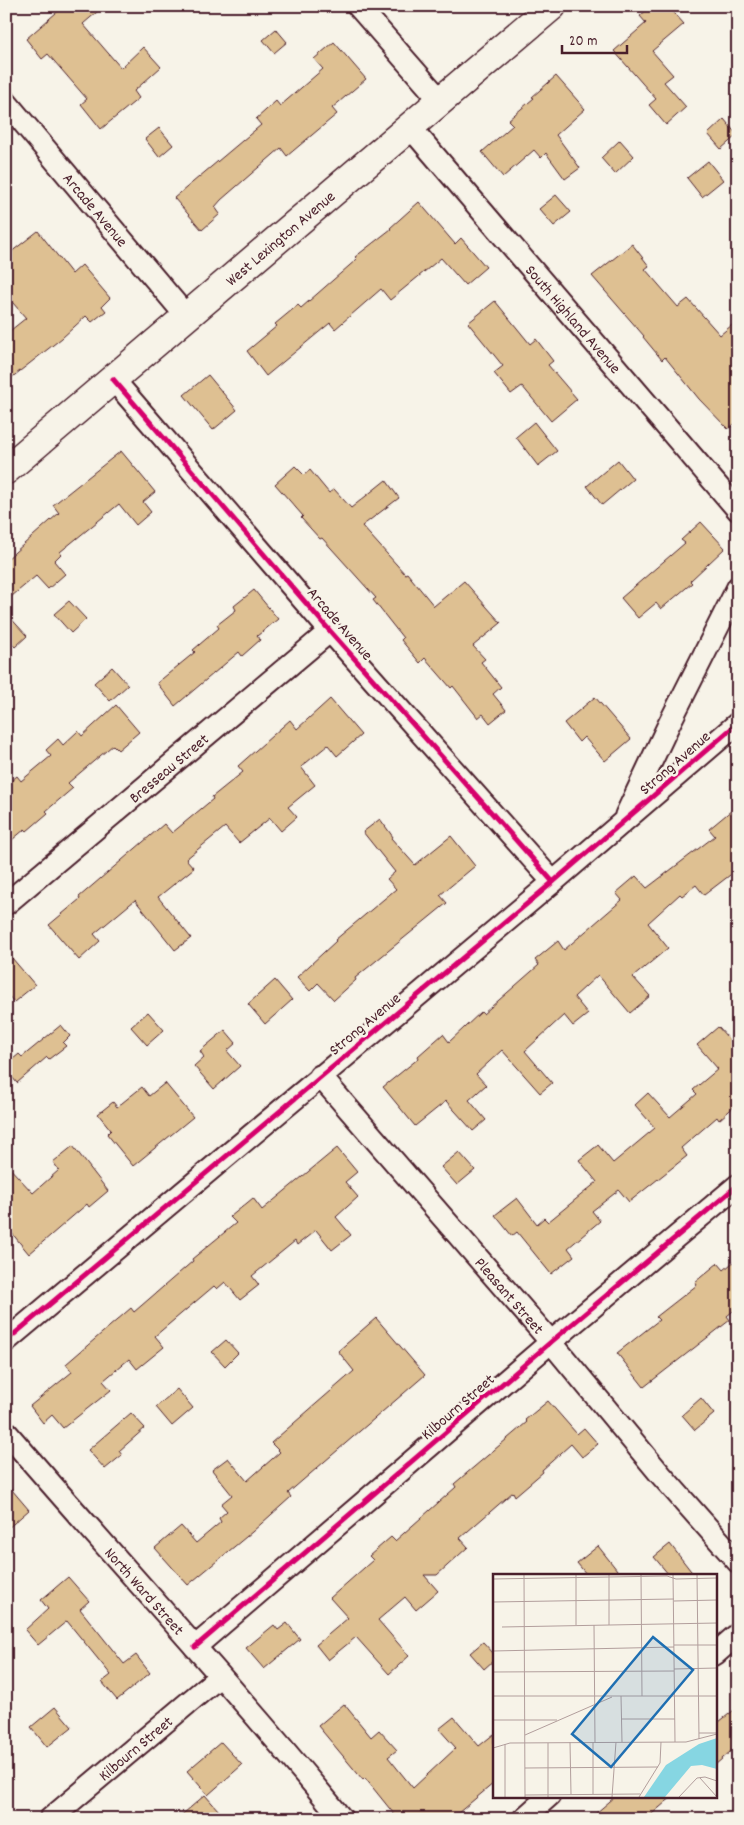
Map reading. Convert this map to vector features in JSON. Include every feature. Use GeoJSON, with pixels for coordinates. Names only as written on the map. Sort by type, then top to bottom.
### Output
{"type":"FeatureCollection","features":[{"type":"Feature","properties":{"kind":"main road","name":"West Lexington Avenue"},"geometry":{"type":"LineString","coordinates":[[6,470],[552,6]]}},
{"type":"Feature","properties":{"kind":"street"},"geometry":{"type":"LineString","coordinates":[[358,6],[441,101]]}},
{"type":"Feature","properties":{"kind":"street","name":"Arcade Avenue"},"geometry":{"type":"LineString","coordinates":[[6,102],[187,317]]}},
{"type":"Feature","properties":{"kind":"street","name":"South Highland Avenue"},"geometry":{"type":"LineString","coordinates":[[410,127],[738,510]]}},
{"type":"Feature","properties":{"kind":"street","name":"Arcade Avenue"},"geometry":{"type":"LineString","coordinates":[[113,379],[330,631],[553,882]]}},
{"type":"Feature","properties":{"kind":"street"},"geometry":{"type":"LineString","coordinates":[[623,822],[669,724],[738,587]]}},
{"type":"Feature","properties":{"kind":"street","name":"Bresseau Street"},"geometry":{"type":"LineString","coordinates":[[6,904],[330,631]]}},
{"type":"Feature","properties":{"kind":"street","name":"Strong Avenue"},"geometry":{"type":"LineString","coordinates":[[6,1340],[553,882],[738,723]]}},
{"type":"Feature","properties":{"kind":"street","name":"Pleasant Street"},"geometry":{"type":"LineString","coordinates":[[320,1076],[551,1342],[662,1475],[738,1562]]}},
{"type":"Feature","properties":{"kind":"street","name":"Kilbourn Street"},"geometry":{"type":"LineString","coordinates":[[195,1646],[738,1185]]}},
{"type":"Feature","properties":{"kind":"street","name":"North Ward Street"},"geometry":{"type":"LineString","coordinates":[[6,1432],[195,1646],[342,1819]]}},
{"type":"Feature","properties":{"kind":"street"},"geometry":{"type":"LineString","coordinates":[[716,1653],[738,1634]]}},
{"type":"Feature","properties":{"kind":"street","name":"Kilbourn Street"},"geometry":{"type":"LineString","coordinates":[[50,1819],[220,1676]]}},
{"type":"Feature","properties":{"kind":"street"},"geometry":{"type":"LineString","coordinates":[[523,1819],[547,1798]]}},
{"type":"Feature","properties":{"kind":"building"},"geometry":{"type":"Polygon","coordinates":[[[64,6],[104,6],[83,24],[121,68],[143,47],[161,67],[134,91],[139,98],[101,129],[81,104],[87,99],[48,54],[42,59],[26,39],[64,6]]]}},
{"type":"Feature","properties":{"kind":"building"},"geometry":{"type":"Polygon","coordinates":[[[651,6],[668,6],[684,24],[652,51],[673,75],[664,82],[686,107],[666,125],[649,105],[656,99],[614,51],[646,23],[640,16],[651,6]]]}},
{"type":"Feature","properties":{"kind":"building"},"geometry":{"type":"Polygon","coordinates":[[[276,29],[287,42],[274,53],[263,40],[276,29]]]}},
{"type":"Feature","properties":{"kind":"building"},"geometry":{"type":"Polygon","coordinates":[[[334,42],[366,79],[332,108],[337,114],[287,156],[281,148],[221,200],[215,207],[220,214],[202,230],[174,198],[261,125],[256,119],[276,101],[280,106],[323,69],[314,59],[334,42]]]}},
{"type":"Feature","properties":{"kind":"building"},"geometry":{"type":"Polygon","coordinates":[[[556,76],[585,109],[556,135],[580,168],[565,179],[546,153],[541,158],[534,150],[503,177],[482,152],[513,125],[508,120],[556,76]]]}},
{"type":"Feature","properties":{"kind":"building"},"geometry":{"type":"Polygon","coordinates":[[[724,119],[737,135],[721,149],[708,134],[724,119]]]}},
{"type":"Feature","properties":{"kind":"building"},"geometry":{"type":"Polygon","coordinates":[[[159,128],[173,145],[159,157],[145,139],[159,128]]]}},
{"type":"Feature","properties":{"kind":"building"},"geometry":{"type":"Polygon","coordinates":[[[620,140],[634,156],[615,174],[601,158],[620,140]]]}},
{"type":"Feature","properties":{"kind":"building"},"geometry":{"type":"Polygon","coordinates":[[[708,161],[723,180],[702,197],[687,178],[708,161]]]}},
{"type":"Feature","properties":{"kind":"building"},"geometry":{"type":"Polygon","coordinates":[[[556,195],[571,212],[554,226],[539,209],[556,195]]]}},
{"type":"Feature","properties":{"kind":"building"},"geometry":{"type":"Polygon","coordinates":[[[419,202],[455,244],[461,238],[486,267],[465,285],[441,258],[390,300],[381,289],[335,329],[330,323],[266,376],[247,351],[277,326],[275,324],[298,305],[301,308],[357,259],[355,257],[391,229],[419,202]]]}},
{"type":"Feature","properties":{"kind":"building"},"geometry":{"type":"Polygon","coordinates":[[[38,231],[72,274],[82,265],[110,298],[102,306],[106,311],[92,322],[86,316],[62,338],[6,382],[6,334],[26,318],[6,295],[6,256],[38,231]]]}},
{"type":"Feature","properties":{"kind":"building"},"geometry":{"type":"Polygon","coordinates":[[[632,244],[649,266],[645,269],[678,307],[688,299],[720,335],[738,320],[738,421],[728,429],[699,399],[665,357],[662,360],[644,336],[592,276],[632,244]]]}},
{"type":"Feature","properties":{"kind":"building"},"geometry":{"type":"Polygon","coordinates":[[[495,301],[530,344],[536,339],[553,361],[548,365],[577,399],[551,421],[522,386],[511,394],[494,373],[503,366],[468,323],[495,301]]]}},
{"type":"Feature","properties":{"kind":"building"},"geometry":{"type":"Polygon","coordinates":[[[208,375],[237,410],[213,430],[184,395],[208,375]]]}},
{"type":"Feature","properties":{"kind":"building"},"geometry":{"type":"Polygon","coordinates":[[[534,422],[557,451],[538,466],[516,437],[534,422]]]}},
{"type":"Feature","properties":{"kind":"building"},"geometry":{"type":"Polygon","coordinates":[[[121,451],[155,492],[143,502],[151,512],[136,525],[119,504],[60,552],[61,554],[54,561],[65,574],[48,589],[36,576],[6,601],[6,560],[59,513],[53,505],[121,451]]]}},
{"type":"Feature","properties":{"kind":"building"},"geometry":{"type":"Polygon","coordinates":[[[618,460],[633,479],[602,505],[587,486],[618,460]]]}},
{"type":"Feature","properties":{"kind":"building"},"geometry":{"type":"Polygon","coordinates":[[[295,466],[304,475],[310,470],[329,493],[334,489],[351,508],[386,480],[399,498],[362,526],[405,574],[407,573],[434,606],[464,581],[501,623],[473,646],[485,659],[481,662],[501,687],[493,694],[506,710],[490,723],[483,714],[478,718],[453,686],[451,688],[425,658],[420,663],[373,600],[376,598],[322,538],[320,539],[301,518],[303,516],[275,484],[295,466]]]}},
{"type":"Feature","properties":{"kind":"building"},"geometry":{"type":"Polygon","coordinates":[[[701,522],[725,548],[690,581],[692,583],[661,609],[656,603],[638,618],[621,598],[685,543],[681,540],[701,522]]]}},
{"type":"Feature","properties":{"kind":"building"},"geometry":{"type":"Polygon","coordinates":[[[254,590],[278,619],[257,636],[260,640],[242,656],[239,652],[175,706],[157,683],[195,652],[193,650],[219,628],[217,625],[236,610],[234,606],[254,590]]]}},
{"type":"Feature","properties":{"kind":"building"},"geometry":{"type":"Polygon","coordinates":[[[69,601],[86,619],[71,633],[54,614],[69,601]]]}},
{"type":"Feature","properties":{"kind":"building"},"geometry":{"type":"Polygon","coordinates":[[[6,613],[27,636],[15,647],[6,638],[6,613]]]}},
{"type":"Feature","properties":{"kind":"building"},"geometry":{"type":"Polygon","coordinates":[[[112,667],[128,685],[110,701],[94,683],[112,667]]]}},
{"type":"Feature","properties":{"kind":"building"},"geometry":{"type":"Polygon","coordinates":[[[595,697],[631,739],[605,761],[584,737],[579,742],[564,723],[595,697]]]}},
{"type":"Feature","properties":{"kind":"building"},"geometry":{"type":"Polygon","coordinates":[[[330,699],[361,735],[337,756],[328,745],[301,767],[315,785],[288,807],[297,817],[281,831],[270,818],[239,843],[225,827],[186,859],[194,868],[158,897],[191,938],[175,950],[135,900],[94,934],[100,941],[79,960],[49,925],[164,824],[172,833],[213,799],[212,797],[243,772],[238,766],[290,720],[297,729],[330,699]]]}},
{"type":"Feature","properties":{"kind":"building"},"geometry":{"type":"Polygon","coordinates":[[[116,705],[139,732],[118,750],[113,745],[68,783],[73,788],[46,811],[48,813],[27,831],[25,829],[6,845],[6,785],[17,776],[21,781],[51,756],[46,750],[58,739],[63,745],[78,731],[82,736],[116,705]]]}},
{"type":"Feature","properties":{"kind":"building"},"geometry":{"type":"Polygon","coordinates":[[[738,805],[738,869],[704,895],[696,885],[682,896],[680,894],[648,923],[668,948],[633,977],[650,996],[630,1013],[598,975],[574,997],[588,1014],[573,1026],[564,1015],[525,1051],[552,1083],[540,1093],[502,1050],[476,1074],[486,1085],[469,1100],[486,1120],[473,1131],[446,1101],[415,1126],[383,1087],[419,1058],[418,1056],[443,1034],[449,1042],[481,1012],[483,1014],[539,965],[535,960],[558,941],[564,950],[622,900],[616,893],[636,876],[647,888],[715,836],[709,829],[738,805]]]}},
{"type":"Feature","properties":{"kind":"building"},"geometry":{"type":"Polygon","coordinates":[[[380,819],[393,837],[391,838],[415,865],[451,836],[475,866],[440,895],[447,903],[355,978],[356,980],[334,1000],[318,983],[310,991],[297,977],[335,940],[396,889],[387,879],[395,872],[363,832],[380,819]]]}},
{"type":"Feature","properties":{"kind":"building"},"geometry":{"type":"Polygon","coordinates":[[[6,951],[35,985],[14,1002],[6,993],[6,951]]]}},
{"type":"Feature","properties":{"kind":"building"},"geometry":{"type":"Polygon","coordinates":[[[275,980],[292,1000],[265,1024],[248,1004],[275,980]]]}},
{"type":"Feature","properties":{"kind":"building"},"geometry":{"type":"Polygon","coordinates":[[[148,1012],[164,1030],[147,1045],[131,1027],[148,1012]]]}},
{"type":"Feature","properties":{"kind":"building"},"geometry":{"type":"Polygon","coordinates":[[[61,1025],[70,1036],[63,1043],[66,1046],[49,1059],[47,1057],[17,1083],[6,1070],[6,1065],[19,1054],[22,1057],[61,1025]]]}},
{"type":"Feature","properties":{"kind":"building"},"geometry":{"type":"Polygon","coordinates":[[[718,1027],[738,1049],[738,1103],[719,1120],[717,1117],[681,1148],[687,1156],[629,1202],[619,1190],[592,1211],[600,1221],[568,1248],[574,1256],[551,1274],[517,1232],[512,1236],[495,1215],[517,1198],[537,1224],[544,1218],[548,1222],[597,1182],[579,1160],[598,1145],[613,1163],[655,1128],[635,1105],[648,1093],[670,1117],[697,1094],[693,1090],[718,1069],[697,1045],[718,1027]]]}},
{"type":"Feature","properties":{"kind":"building"},"geometry":{"type":"Polygon","coordinates":[[[225,1030],[236,1043],[227,1051],[240,1066],[214,1089],[194,1066],[204,1057],[200,1051],[225,1030]]]}},
{"type":"Feature","properties":{"kind":"building"},"geometry":{"type":"Polygon","coordinates":[[[165,1083],[193,1117],[133,1166],[107,1134],[111,1130],[98,1114],[113,1102],[117,1107],[142,1087],[149,1096],[165,1083]]]}},
{"type":"Feature","properties":{"kind":"building"},"geometry":{"type":"Polygon","coordinates":[[[73,1146],[108,1191],[89,1207],[87,1204],[29,1254],[6,1226],[6,1164],[33,1193],[59,1170],[53,1162],[73,1146]]]}},
{"type":"Feature","properties":{"kind":"building"},"geometry":{"type":"Polygon","coordinates":[[[337,1148],[357,1172],[345,1182],[358,1197],[336,1217],[351,1235],[332,1250],[316,1230],[297,1245],[295,1241],[252,1276],[259,1285],[240,1300],[225,1282],[217,1289],[214,1286],[155,1336],[164,1347],[137,1369],[129,1359],[103,1381],[111,1390],[63,1428],[52,1415],[43,1423],[30,1406],[72,1372],[66,1364],[131,1308],[134,1312],[193,1261],[192,1259],[236,1223],[230,1217],[253,1198],[262,1210],[337,1148]]]}},
{"type":"Feature","properties":{"kind":"building"},"geometry":{"type":"Polygon","coordinates":[[[459,1152],[475,1170],[457,1185],[441,1167],[459,1152]]]}},
{"type":"Feature","properties":{"kind":"building"},"geometry":{"type":"Polygon","coordinates":[[[738,1258],[738,1307],[727,1316],[730,1320],[644,1387],[617,1353],[659,1320],[656,1317],[697,1285],[695,1282],[718,1263],[724,1270],[738,1258]]]}},
{"type":"Feature","properties":{"kind":"building"},"geometry":{"type":"Polygon","coordinates":[[[376,1318],[425,1375],[288,1493],[291,1497],[252,1532],[188,1585],[155,1548],[181,1526],[196,1543],[221,1522],[219,1518],[227,1511],[221,1504],[232,1495],[212,1470],[228,1458],[247,1481],[280,1452],[271,1443],[354,1371],[338,1351],[376,1318]]]}},
{"type":"Feature","properties":{"kind":"building"},"geometry":{"type":"Polygon","coordinates":[[[226,1340],[238,1353],[225,1366],[212,1352],[226,1340]]]}},
{"type":"Feature","properties":{"kind":"building"},"geometry":{"type":"Polygon","coordinates":[[[177,1389],[193,1408],[172,1426],[156,1407],[177,1389]]]}},
{"type":"Feature","properties":{"kind":"building"},"geometry":{"type":"Polygon","coordinates":[[[701,1398],[714,1414],[695,1430],[682,1415],[701,1398]]]}},
{"type":"Feature","properties":{"kind":"building"},"geometry":{"type":"Polygon","coordinates":[[[548,1401],[577,1434],[584,1428],[598,1444],[582,1457],[571,1444],[515,1496],[513,1492],[460,1538],[468,1547],[437,1575],[424,1575],[438,1591],[416,1610],[405,1597],[378,1620],[409,1656],[389,1674],[356,1637],[328,1660],[316,1645],[348,1618],[330,1598],[373,1560],[369,1556],[391,1537],[395,1541],[456,1487],[454,1484],[527,1422],[525,1420],[548,1401]]]}},
{"type":"Feature","properties":{"kind":"building"},"geometry":{"type":"Polygon","coordinates":[[[131,1413],[145,1428],[119,1451],[122,1455],[105,1469],[88,1450],[131,1413]]]}},
{"type":"Feature","properties":{"kind":"building"},"geometry":{"type":"Polygon","coordinates":[[[6,1483],[29,1510],[6,1530],[6,1483]]]}},
{"type":"Feature","properties":{"kind":"building"},"geometry":{"type":"Polygon","coordinates":[[[670,1544],[693,1574],[668,1574],[654,1557],[670,1544]]]}},
{"type":"Feature","properties":{"kind":"building"},"geometry":{"type":"Polygon","coordinates":[[[598,1546],[620,1574],[586,1574],[577,1563],[598,1546]]]}},
{"type":"Feature","properties":{"kind":"building"},"geometry":{"type":"Polygon","coordinates":[[[68,1577],[89,1601],[80,1609],[124,1664],[136,1655],[150,1673],[117,1700],[102,1682],[111,1675],[67,1621],[38,1645],[25,1630],[48,1609],[41,1600],[68,1577]]]}},
{"type":"Feature","properties":{"kind":"building"},"geometry":{"type":"Polygon","coordinates":[[[287,1623],[300,1639],[264,1669],[246,1648],[274,1625],[278,1630],[287,1623]]]}},
{"type":"Feature","properties":{"kind":"building"},"geometry":{"type":"Polygon","coordinates":[[[483,1642],[493,1653],[493,1661],[484,1669],[470,1653],[483,1642]]]}},
{"type":"Feature","properties":{"kind":"building"},"geometry":{"type":"Polygon","coordinates":[[[344,1704],[371,1737],[379,1730],[397,1750],[388,1757],[413,1788],[456,1748],[439,1729],[454,1717],[479,1746],[493,1735],[493,1784],[451,1819],[398,1819],[365,1778],[363,1780],[318,1726],[344,1704]]]}},
{"type":"Feature","properties":{"kind":"building"},"geometry":{"type":"Polygon","coordinates":[[[55,1707],[72,1727],[47,1747],[31,1727],[55,1707]]]}},
{"type":"Feature","properties":{"kind":"building"},"geometry":{"type":"Polygon","coordinates":[[[738,1707],[738,1745],[716,1764],[716,1724],[738,1707]]]}},
{"type":"Feature","properties":{"kind":"building"},"geometry":{"type":"Polygon","coordinates":[[[221,1742],[242,1765],[208,1795],[187,1771],[221,1742]]]}},
{"type":"Feature","properties":{"kind":"building"},"geometry":{"type":"Polygon","coordinates":[[[205,1795],[226,1819],[177,1819],[205,1795]]]}},
{"type":"Feature","properties":{"kind":"building"},"geometry":{"type":"Polygon","coordinates":[[[614,1798],[671,1798],[646,1819],[589,1819],[614,1798]]]}},
{"type":"Feature","properties":{"kind":"cycle path"},"geometry":{"type":"LineString","coordinates":[[113,379],[330,631],[553,882]]}},
{"type":"Feature","properties":{"kind":"cycle path"},"geometry":{"type":"LineString","coordinates":[[6,1341],[553,882],[738,723]]}},
{"type":"Feature","properties":{"kind":"cycle path"},"geometry":{"type":"LineString","coordinates":[[195,1647],[551,1342],[738,1185]]}}]}
